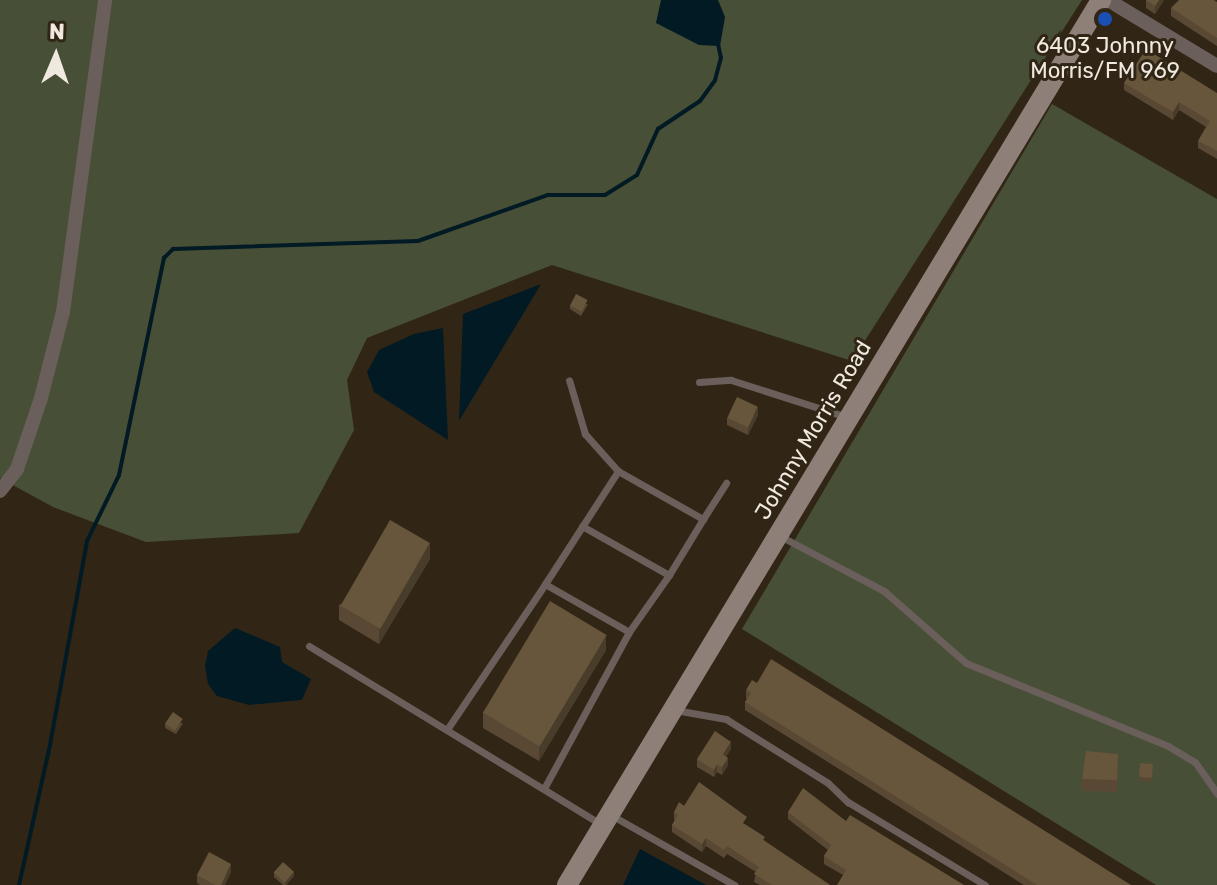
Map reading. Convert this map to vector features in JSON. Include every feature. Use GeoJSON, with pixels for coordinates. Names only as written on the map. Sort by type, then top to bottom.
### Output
{"type":"FeatureCollection","features":[{"type":"Feature","properties":{"kind":"street"},"geometry":{"type":"LineString","coordinates":[[0,491],[17,469],[41,398],[63,312],[105,0]]}},
{"type":"Feature","properties":{"kind":"street","name":"Johnny Morris Road"},"geometry":{"type":"LineString","coordinates":[[567,885],[1101,0]]}},
{"type":"Feature","properties":{"kind":"street"},"geometry":{"type":"LineString","coordinates":[[1108,0],[1217,66]]}},
{"type":"Feature","properties":{"kind":"lane"},"geometry":{"type":"LineString","coordinates":[[569,380],[585,434],[618,471],[703,519]]}},
{"type":"Feature","properties":{"kind":"lane"},"geometry":{"type":"LineString","coordinates":[[699,382],[731,380],[849,418]]}},
{"type":"Feature","properties":{"kind":"lane"},"geometry":{"type":"LineString","coordinates":[[448,728],[618,471]]}},
{"type":"Feature","properties":{"kind":"lane"},"geometry":{"type":"LineString","coordinates":[[545,787],[629,632],[669,575],[726,483]]}},
{"type":"Feature","properties":{"kind":"lane"},"geometry":{"type":"LineString","coordinates":[[582,526],[669,575]]}},
{"type":"Feature","properties":{"kind":"lane"},"geometry":{"type":"LineString","coordinates":[[778,535],[884,591],[966,663],[1168,746],[1195,762],[1217,794]]}},
{"type":"Feature","properties":{"kind":"lane"},"geometry":{"type":"LineString","coordinates":[[545,584],[629,632]]}},
{"type":"Feature","properties":{"kind":"lane"},"geometry":{"type":"LineString","coordinates":[[309,646],[545,787],[734,885]]}},
{"type":"Feature","properties":{"kind":"lane"},"geometry":{"type":"LineString","coordinates":[[673,709],[726,719],[828,783],[848,802],[985,885]]}},
{"type":"Feature","properties":{"kind":"green space"},"geometry":{"type":"Polygon","coordinates":[[[0,0],[1082,0],[852,361],[552,265],[367,338],[347,380],[354,430],[299,533],[146,542],[53,507],[0,478],[0,0]]]}},
{"type":"Feature","properties":{"kind":"green space"},"geometry":{"type":"Polygon","coordinates":[[[1052,104],[1217,199],[1217,885],[1156,885],[742,629],[1052,104]]]}},
{"type":"Feature","properties":{"kind":"water"},"geometry":{"type":"Polygon","coordinates":[[[661,0],[718,0],[725,17],[720,46],[699,45],[656,23],[661,0]]]}},
{"type":"Feature","properties":{"kind":"water"},"geometry":{"type":"Polygon","coordinates":[[[541,284],[459,421],[463,314],[541,284]]]}},
{"type":"Feature","properties":{"kind":"water"},"geometry":{"type":"Polygon","coordinates":[[[443,328],[448,440],[374,392],[367,372],[379,350],[414,334],[443,328]]]}},
{"type":"Feature","properties":{"kind":"water"},"geometry":{"type":"Polygon","coordinates":[[[235,628],[280,647],[282,662],[311,679],[302,700],[249,705],[217,696],[208,684],[205,666],[208,651],[235,628]]]}},
{"type":"Feature","properties":{"kind":"water"},"geometry":{"type":"Polygon","coordinates":[[[640,849],[706,885],[623,885],[640,849]]]}},
{"type":"Feature","properties":{"kind":"building"},"geometry":{"type":"Polygon","coordinates":[[[1179,0],[1217,2],[1217,38],[1171,8],[1179,0]]]}},
{"type":"Feature","properties":{"kind":"building"},"geometry":{"type":"Polygon","coordinates":[[[1146,49],[1217,93],[1217,151],[1198,141],[1210,121],[1179,102],[1173,112],[1124,83],[1146,49]]]}},
{"type":"Feature","properties":{"kind":"building"},"geometry":{"type":"Polygon","coordinates":[[[576,294],[588,300],[582,311],[570,306],[576,294]]]}},
{"type":"Feature","properties":{"kind":"building"},"geometry":{"type":"Polygon","coordinates":[[[737,397],[758,407],[748,428],[727,418],[737,397]]]}},
{"type":"Feature","properties":{"kind":"building"},"geometry":{"type":"Polygon","coordinates":[[[390,520],[430,543],[380,629],[340,606],[390,520]]]}},
{"type":"Feature","properties":{"kind":"building"},"geometry":{"type":"Polygon","coordinates":[[[550,601],[607,635],[540,746],[483,712],[550,601]]]}},
{"type":"Feature","properties":{"kind":"building"},"geometry":{"type":"Polygon","coordinates":[[[771,659],[1131,885],[1037,885],[745,702],[751,693],[746,690],[752,680],[757,683],[771,659]]]}},
{"type":"Feature","properties":{"kind":"building"},"geometry":{"type":"Polygon","coordinates":[[[173,712],[183,719],[175,730],[165,723],[173,712]]]}},
{"type":"Feature","properties":{"kind":"building"},"geometry":{"type":"Polygon","coordinates":[[[715,731],[731,742],[723,754],[728,758],[722,767],[717,764],[714,770],[697,759],[715,731]]]}},
{"type":"Feature","properties":{"kind":"building"},"geometry":{"type":"Polygon","coordinates":[[[1086,751],[1118,754],[1117,780],[1082,779],[1086,751]]]}},
{"type":"Feature","properties":{"kind":"building"},"geometry":{"type":"Polygon","coordinates":[[[1140,763],[1153,764],[1152,778],[1139,777],[1140,763]]]}},
{"type":"Feature","properties":{"kind":"building"},"geometry":{"type":"Polygon","coordinates":[[[699,782],[747,817],[743,823],[765,837],[763,840],[830,885],[772,885],[754,874],[759,867],[727,846],[724,850],[706,838],[702,844],[672,825],[678,815],[674,812],[679,802],[684,806],[699,782]]]}},
{"type":"Feature","properties":{"kind":"building"},"geometry":{"type":"Polygon","coordinates":[[[803,788],[846,821],[850,815],[964,885],[837,885],[846,870],[824,856],[831,845],[788,812],[803,788]]]}},
{"type":"Feature","properties":{"kind":"building"},"geometry":{"type":"Polygon","coordinates":[[[209,852],[231,864],[221,885],[197,875],[209,852]]]}},
{"type":"Feature","properties":{"kind":"building"},"geometry":{"type":"Polygon","coordinates":[[[283,862],[294,872],[285,882],[274,872],[283,862]]]}},
{"type":"Feature","properties":{"kind":"waterway"},"geometry":{"type":"LineString","coordinates":[[19,885],[50,745],[87,541],[119,475],[164,258],[173,249],[418,241],[548,195],[605,195],[637,175],[658,129],[700,101],[715,80],[721,58],[718,44]]}},
{"type":"Feature","properties":{"kind":"place","name":"6403 Johnny Morris/FM 969"},"geometry":{"type":"Point","coordinates":[1105,19]}}]}
